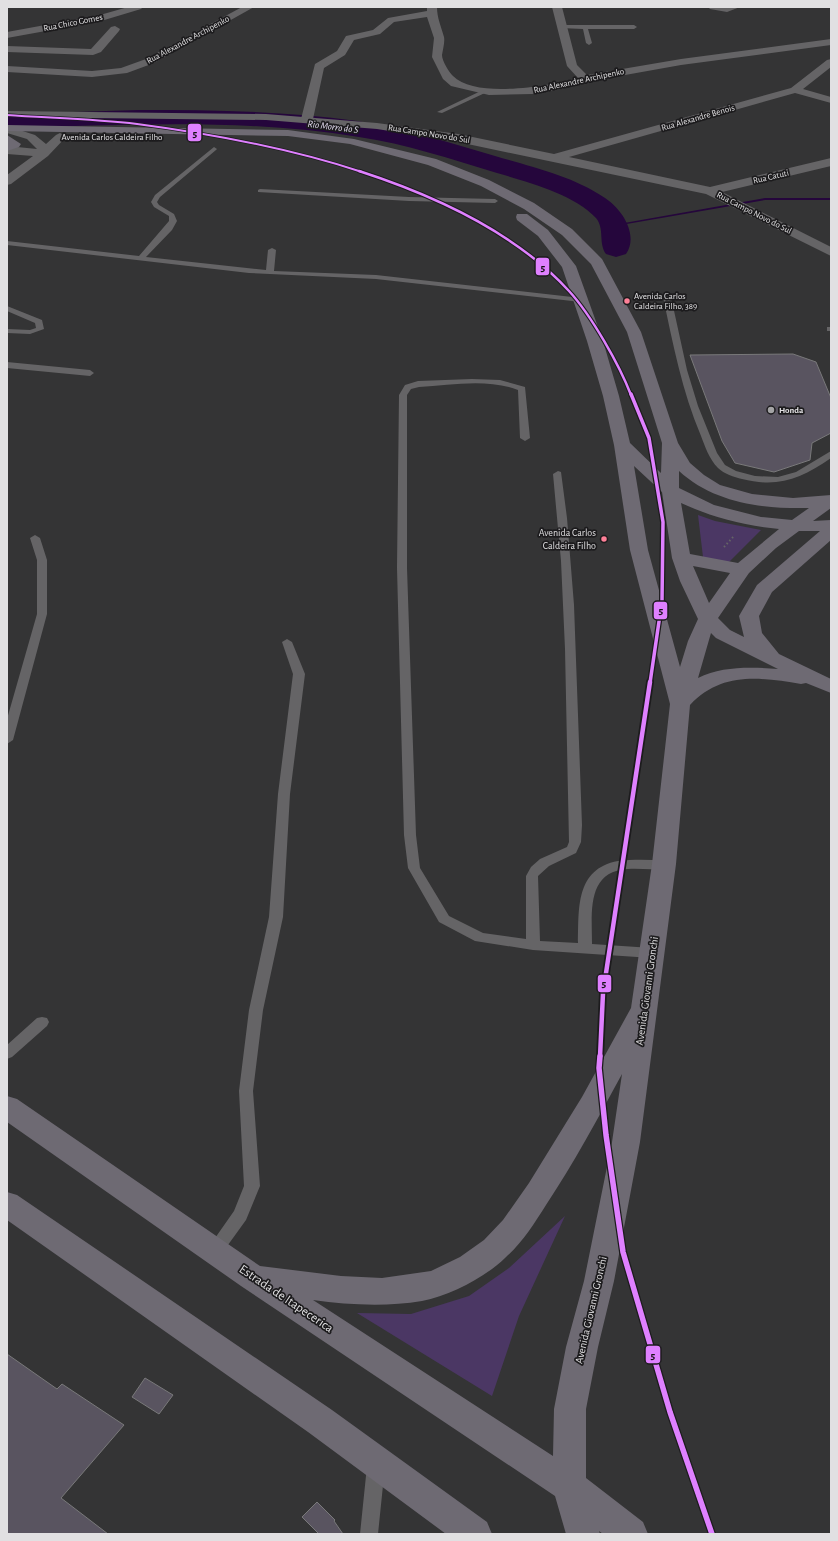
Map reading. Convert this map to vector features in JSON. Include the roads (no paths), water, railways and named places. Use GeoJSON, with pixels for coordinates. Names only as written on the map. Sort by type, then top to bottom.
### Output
{"type":"FeatureCollection","features":[{"type":"Feature","properties":{"kind":"main road","name":"Avenida Carlos Caldeira Filho"},"geometry":{"type":"LineString","coordinates":[[7,129],[234,131],[326,137],[350,141],[426,160],[485,183],[530,206],[567,232],[596,262],[634,332],[670,443],[670,491],[681,558],[689,582],[708,619],[724,634],[827,685]]}},
{"type":"Feature","properties":{"kind":"main road","name":"Avenida Carlos Caldeira Filho"},"geometry":{"type":"LineString","coordinates":[[7,138],[232,138],[277,140],[325,145],[385,158],[466,185],[495,201],[512,208],[543,233],[569,266],[582,300],[612,396],[622,445],[639,550],[680,704]]}},
{"type":"Feature","properties":{"kind":"main road"},"geometry":{"type":"LineString","coordinates":[[7,138],[15,144],[7,149]]}},
{"type":"Feature","properties":{"kind":"main road"},"geometry":{"type":"LineString","coordinates":[[670,443],[684,468],[705,482],[730,494],[784,504],[831,500]]}},
{"type":"Feature","properties":{"kind":"main road"},"geometry":{"type":"LineString","coordinates":[[622,445],[670,491],[708,509],[761,522],[822,527],[831,525]]}},
{"type":"Feature","properties":{"kind":"main road","name":"Avenida Giovanni Gronchi"},"geometry":{"type":"LineString","coordinates":[[583,1534],[569,1486],[570,1409],[582,1347],[599,1281],[626,1142],[664,864],[680,704],[698,641],[708,619],[742,569],[794,525],[831,500]]}},
{"type":"Feature","properties":{"kind":"main road"},"geometry":{"type":"LineString","coordinates":[[774,659],[752,634],[749,616],[764,589],[831,532]]}},
{"type":"Feature","properties":{"kind":"main road"},"geometry":{"type":"LineString","coordinates":[[681,558],[742,569]]}},
{"type":"Feature","properties":{"kind":"main road"},"geometry":{"type":"LineString","coordinates":[[680,704],[700,684],[720,677],[735,674],[797,677],[827,685]]}},
{"type":"Feature","properties":{"kind":"main road"},"geometry":{"type":"LineString","coordinates":[[252,1278],[332,1290],[391,1290],[424,1287],[458,1273],[494,1250],[525,1213],[557,1166],[646,1004]]}},
{"type":"Feature","properties":{"kind":"main road","name":"Estrada de Itapecerica"},"geometry":{"type":"LineString","coordinates":[[7,1107],[252,1278],[569,1486],[631,1534]]}},
{"type":"Feature","properties":{"kind":"main road"},"geometry":{"type":"LineString","coordinates":[[7,1204],[320,1421],[475,1534]]}},
{"type":"Feature","properties":{"kind":"street","name":"Rua Chico Gomes"},"geometry":{"type":"LineString","coordinates":[[7,35],[101,18],[138,7]]}},
{"type":"Feature","properties":{"kind":"street","name":"Rua Alexandre Archipenko"},"geometry":{"type":"LineString","coordinates":[[7,68],[92,74],[123,71],[150,61],[249,7]]}},
{"type":"Feature","properties":{"kind":"street"},"geometry":{"type":"LineString","coordinates":[[557,7],[572,66],[585,79]]}},
{"type":"Feature","properties":{"kind":"street"},"geometry":{"type":"LineString","coordinates":[[713,7],[735,7]]}},
{"type":"Feature","properties":{"kind":"street","name":"Rua Alexandre Archipenko"},"geometry":{"type":"LineString","coordinates":[[432,10],[439,38],[437,57],[447,77],[455,84],[485,91],[532,92],[585,79],[681,62],[831,42]]}},
{"type":"Feature","properties":{"kind":"street"},"geometry":{"type":"LineString","coordinates":[[307,120],[319,66],[341,52],[350,38],[376,32],[391,20],[432,10]]}},
{"type":"Feature","properties":{"kind":"street"},"geometry":{"type":"LineString","coordinates":[[7,49],[93,52],[97,50],[115,29]]}},
{"type":"Feature","properties":{"kind":"street","name":"Rua Alexandre Archipenko"},"geometry":{"type":"LineString","coordinates":[[787,49],[831,48]]}},
{"type":"Feature","properties":{"kind":"street","name":"Rua Alexandre Benois"},"geometry":{"type":"LineString","coordinates":[[556,157],[795,90],[831,62]]}},
{"type":"Feature","properties":{"kind":"street"},"geometry":{"type":"LineString","coordinates":[[795,90],[831,100]]}},
{"type":"Feature","properties":{"kind":"street","name":"Rua Campo Novo do Sul"},"geometry":{"type":"LineString","coordinates":[[7,114],[266,117],[377,126],[458,138],[556,157],[710,191],[831,252]]}},
{"type":"Feature","properties":{"kind":"street"},"geometry":{"type":"LineString","coordinates":[[7,129],[31,137],[45,152]]}},
{"type":"Feature","properties":{"kind":"street"},"geometry":{"type":"LineString","coordinates":[[7,182],[45,152],[60,137]]}},
{"type":"Feature","properties":{"kind":"street"},"geometry":{"type":"LineString","coordinates":[[7,149],[45,152]]}},
{"type":"Feature","properties":{"kind":"street","name":"Rua Catuti"},"geometry":{"type":"LineString","coordinates":[[710,191],[831,162]]}},
{"type":"Feature","properties":{"kind":"lane"},"geometry":{"type":"LineString","coordinates":[[562,27],[634,27]]}},
{"type":"Feature","properties":{"kind":"lane"},"geometry":{"type":"LineString","coordinates":[[585,27],[589,43]]}},
{"type":"Feature","properties":{"kind":"lane"},"geometry":{"type":"LineString","coordinates":[[440,112],[485,91]]}},
{"type":"Feature","properties":{"kind":"lane"},"geometry":{"type":"LineString","coordinates":[[140,259],[169,228],[173,221],[172,215],[156,206],[154,202],[157,196],[214,149]]}},
{"type":"Feature","properties":{"kind":"lane"},"geometry":{"type":"LineString","coordinates":[[260,191],[409,199],[495,201]]}},
{"type":"Feature","properties":{"kind":"lane"},"geometry":{"type":"LineString","coordinates":[[7,242],[140,259],[270,273],[376,277],[582,300]]}},
{"type":"Feature","properties":{"kind":"lane"},"geometry":{"type":"LineString","coordinates":[[270,273],[272,250]]}},
{"type":"Feature","properties":{"kind":"lane"},"geometry":{"type":"LineString","coordinates":[[667,297],[695,414],[720,465],[730,472],[754,479],[782,480],[802,473],[831,454]]}},
{"type":"Feature","properties":{"kind":"lane"},"geometry":{"type":"LineString","coordinates":[[7,308],[38,322],[40,329],[30,332],[7,331]]}},
{"type":"Feature","properties":{"kind":"lane"},"geometry":{"type":"LineString","coordinates":[[7,365],[90,373]]}},
{"type":"Feature","properties":{"kind":"lane"},"geometry":{"type":"LineString","coordinates":[[525,438],[522,389],[514,385],[498,382],[418,384],[408,388],[403,395],[402,568],[410,836],[414,868],[444,919],[480,938],[533,945],[652,953]]}},
{"type":"Feature","properties":{"kind":"lane"},"geometry":{"type":"LineString","coordinates":[[533,945],[532,876],[543,862],[572,850],[575,842],[576,825],[573,678],[565,533],[558,474]]}},
{"type":"Feature","properties":{"kind":"lane"},"geometry":{"type":"LineString","coordinates":[[7,740],[42,614],[42,560],[35,538]]}},
{"type":"Feature","properties":{"kind":"lane"},"geometry":{"type":"LineString","coordinates":[[214,1251],[240,1215],[252,1186],[246,1091],[256,1010],[276,917],[284,794],[299,674],[294,657],[287,642]]}},
{"type":"Feature","properties":{"kind":"lane"},"geometry":{"type":"LineString","coordinates":[[585,949],[586,897],[591,882],[597,875],[612,867],[664,864]]}},
{"type":"Feature","properties":{"kind":"lane"},"geometry":{"type":"LineString","coordinates":[[7,1052],[42,1022]]}},
{"type":"Feature","properties":{"kind":"lane"},"geometry":{"type":"LineString","coordinates":[[369,1534],[376,1463]]}},
{"type":"Feature","properties":{"kind":"waterway","name":"Rio Morro do S"},"geometry":{"type":"LineString","coordinates":[[7,121],[227,118],[314,124],[377,132],[432,146],[517,171],[549,181],[582,195],[596,204],[607,214],[615,227],[616,248]]}},
{"type":"Feature","properties":{"kind":"waterway"},"geometry":{"type":"LineString","coordinates":[[615,225],[765,199],[831,199]]}},
{"type":"Feature","properties":{"kind":"place","name":"Avenida Carlos Caldeira Filho, 389"},"geometry":{"type":"Point","coordinates":[627,301]}},
{"type":"Feature","properties":{"kind":"place","name":"Honda"},"geometry":{"type":"Point","coordinates":[771,410]}},
{"type":"Feature","properties":{"kind":"place","name":"Avenida Carlos Caldeira Filho"},"geometry":{"type":"Point","coordinates":[604,539]}}]}
